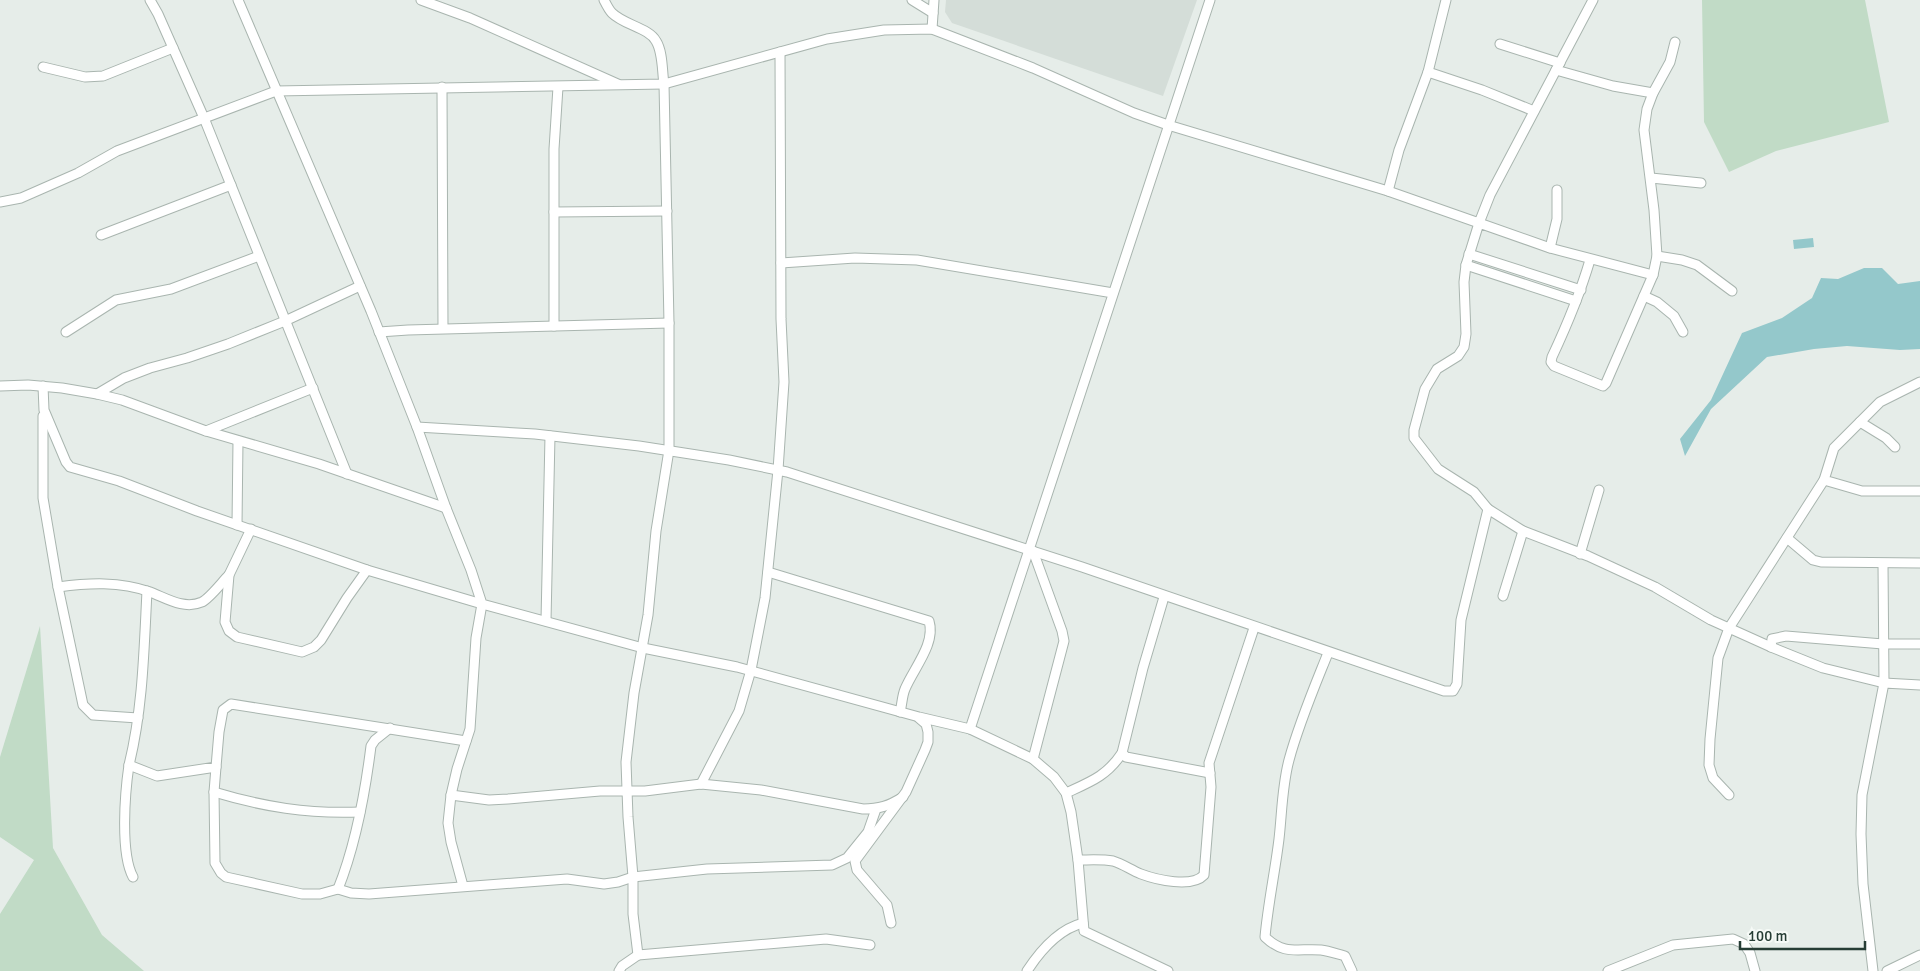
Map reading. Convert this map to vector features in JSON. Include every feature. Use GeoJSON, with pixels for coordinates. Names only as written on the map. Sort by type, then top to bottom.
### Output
{"type":"FeatureCollection","features":[{"type":"Feature","properties":{"kind":"street"},"geometry":{"type":"LineString","coordinates":[[150,0],[204,118],[347,474]]}},
{"type":"Feature","properties":{"kind":"street"},"geometry":{"type":"LineString","coordinates":[[238,0],[379,332],[446,508],[472,570],[482,604],[476,638],[470,729],[451,795],[449,833],[463,886]]}},
{"type":"Feature","properties":{"kind":"street"},"geometry":{"type":"LineString","coordinates":[[420,0],[470,18],[621,86]]}},
{"type":"Feature","properties":{"kind":"street"},"geometry":{"type":"LineString","coordinates":[[604,0],[612,13],[623,21],[651,35],[656,40],[659,48],[664,84],[669,323],[669,450],[656,531],[648,615],[634,693],[626,762],[633,877],[633,914],[638,955]]}},
{"type":"Feature","properties":{"kind":"street"},"geometry":{"type":"LineString","coordinates":[[912,0],[933,13]]}},
{"type":"Feature","properties":{"kind":"street"},"geometry":{"type":"LineString","coordinates":[[932,29],[934,0]]}},
{"type":"Feature","properties":{"kind":"street"},"geometry":{"type":"LineString","coordinates":[[970,729],[1031,550],[1113,293],[1210,0]]}},
{"type":"Feature","properties":{"kind":"street"},"geometry":{"type":"LineString","coordinates":[[1388,191],[1399,150],[1428,72],[1446,0]]}},
{"type":"Feature","properties":{"kind":"street"},"geometry":{"type":"LineString","coordinates":[[1594,0],[1490,195],[1466,265],[1464,282],[1466,334],[1464,347],[1458,356],[1437,369],[1425,389],[1414,430],[1414,438],[1438,470],[1474,492],[1488,508],[1523,531],[1655,587],[1711,620],[1823,668],[1884,683],[1920,685]]}},
{"type":"Feature","properties":{"kind":"street"},"geometry":{"type":"LineString","coordinates":[[0,202],[21,198],[71,176],[117,151],[276,91],[664,84],[836,37],[884,30],[932,29],[1033,68],[1168,126],[1388,191],[1550,248],[1653,276]]}},
{"type":"Feature","properties":{"kind":"street"},"geometry":{"type":"LineString","coordinates":[[1590,260],[1568,324],[1551,362],[1554,366],[1603,386],[1625,342],[1653,276],[1657,256],[1651,178],[1644,130],[1647,109],[1652,93],[1670,62],[1674,42]]}},
{"type":"Feature","properties":{"kind":"street"},"geometry":{"type":"LineString","coordinates":[[1500,44],[1613,86],[1652,93]]}},
{"type":"Feature","properties":{"kind":"street"},"geometry":{"type":"LineString","coordinates":[[43,68],[85,77],[103,76],[173,48]]}},
{"type":"Feature","properties":{"kind":"street"},"geometry":{"type":"LineString","coordinates":[[701,784],[740,711],[765,598],[768,572],[784,382],[781,262],[780,52]]}},
{"type":"Feature","properties":{"kind":"street"},"geometry":{"type":"LineString","coordinates":[[1428,72],[1482,90],[1534,111]]}},
{"type":"Feature","properties":{"kind":"street"},"geometry":{"type":"LineString","coordinates":[[442,87],[443,328]]}},
{"type":"Feature","properties":{"kind":"street"},"geometry":{"type":"LineString","coordinates":[[554,326],[554,149],[558,87]]}},
{"type":"Feature","properties":{"kind":"street"},"geometry":{"type":"LineString","coordinates":[[1651,178],[1702,183]]}},
{"type":"Feature","properties":{"kind":"street"},"geometry":{"type":"LineString","coordinates":[[101,235],[231,186]]}},
{"type":"Feature","properties":{"kind":"street"},"geometry":{"type":"LineString","coordinates":[[1550,248],[1556,220],[1557,190]]}},
{"type":"Feature","properties":{"kind":"street"},"geometry":{"type":"LineString","coordinates":[[554,212],[667,211]]}},
{"type":"Feature","properties":{"kind":"street"},"geometry":{"type":"LineString","coordinates":[[1469,254],[1581,290]]}},
{"type":"Feature","properties":{"kind":"street"},"geometry":{"type":"LineString","coordinates":[[66,332],[116,300],[171,289],[259,256]]}},
{"type":"Feature","properties":{"kind":"street"},"geometry":{"type":"LineString","coordinates":[[1657,256],[1682,260],[1697,265],[1732,291]]}},
{"type":"Feature","properties":{"kind":"street"},"geometry":{"type":"LineString","coordinates":[[781,262],[856,258],[916,260],[1113,293]]}},
{"type":"Feature","properties":{"kind":"street"},"geometry":{"type":"LineString","coordinates":[[1466,265],[1576,301]]}},
{"type":"Feature","properties":{"kind":"street"},"geometry":{"type":"LineString","coordinates":[[97,394],[124,378],[150,368],[187,358],[285,321],[360,286]]}},
{"type":"Feature","properties":{"kind":"street"},"geometry":{"type":"LineString","coordinates":[[1644,296],[1657,302],[1674,316],[1683,332]]}},
{"type":"Feature","properties":{"kind":"street"},"geometry":{"type":"LineString","coordinates":[[379,332],[443,328],[669,323]]}},
{"type":"Feature","properties":{"kind":"street"},"geometry":{"type":"LineString","coordinates":[[1729,795],[1714,778],[1709,765],[1716,669],[1729,628],[1824,480],[1834,448],[1880,402],[1920,382]]}},
{"type":"Feature","properties":{"kind":"street"},"geometry":{"type":"LineString","coordinates":[[0,386],[43,386],[97,394],[122,400],[206,431],[347,474],[446,508]]}},
{"type":"Feature","properties":{"kind":"street"},"geometry":{"type":"LineString","coordinates":[[43,386],[42,498],[58,587],[83,705],[93,715],[138,718]]}},
{"type":"Feature","properties":{"kind":"street"},"geometry":{"type":"LineString","coordinates":[[206,431],[313,388]]}},
{"type":"Feature","properties":{"kind":"street"},"geometry":{"type":"LineString","coordinates":[[44,410],[66,462],[70,467],[119,481],[367,570],[436,592],[643,648],[750,670],[900,712],[970,729],[1033,759],[1054,777],[1066,793],[1071,812],[1078,860],[1084,931],[1168,971]]}},
{"type":"Feature","properties":{"kind":"street"},"geometry":{"type":"LineString","coordinates":[[1860,422],[1886,438],[1895,447]]}},
{"type":"Feature","properties":{"kind":"street"},"geometry":{"type":"LineString","coordinates":[[417,428],[484,430],[550,436],[669,450],[778,470],[1031,550],[1444,692],[1453,691],[1457,684],[1460,620],[1488,508]]}},
{"type":"Feature","properties":{"kind":"street"},"geometry":{"type":"LineString","coordinates":[[546,621],[550,436]]}},
{"type":"Feature","properties":{"kind":"street"},"geometry":{"type":"LineString","coordinates":[[237,524],[238,441]]}},
{"type":"Feature","properties":{"kind":"street"},"geometry":{"type":"LineString","coordinates":[[1824,480],[1862,492],[1920,492]]}},
{"type":"Feature","properties":{"kind":"street"},"geometry":{"type":"LineString","coordinates":[[1580,554],[1599,490]]}},
{"type":"Feature","properties":{"kind":"street"},"geometry":{"type":"LineString","coordinates":[[251,529],[230,575],[225,622],[229,631],[237,637],[302,652],[314,647],[322,640],[347,598],[367,570]]}},
{"type":"Feature","properties":{"kind":"street"},"geometry":{"type":"LineString","coordinates":[[1502,596],[1523,531]]}},
{"type":"Feature","properties":{"kind":"street"},"geometry":{"type":"LineString","coordinates":[[1787,538],[1813,560],[1822,562],[1920,563]]}},
{"type":"Feature","properties":{"kind":"street"},"geometry":{"type":"LineString","coordinates":[[1031,550],[1062,631],[1064,641],[1033,759]]}},
{"type":"Feature","properties":{"kind":"street"},"geometry":{"type":"LineString","coordinates":[[1873,971],[1863,884],[1861,834],[1866,770],[1884,683],[1883,564]]}},
{"type":"Feature","properties":{"kind":"street"},"geometry":{"type":"LineString","coordinates":[[768,572],[929,621],[930,626],[926,648],[905,690],[900,712]]}},
{"type":"Feature","properties":{"kind":"street"},"geometry":{"type":"LineString","coordinates":[[58,587],[87,583],[117,584],[147,591],[178,603],[190,605],[202,602],[230,575]]}},
{"type":"Feature","properties":{"kind":"street"},"geometry":{"type":"LineString","coordinates":[[133,877],[129,870],[125,847],[125,798],[138,718],[147,591]]}},
{"type":"Feature","properties":{"kind":"street"},"geometry":{"type":"LineString","coordinates":[[1066,793],[1099,778],[1115,764],[1122,753],[1142,668],[1164,597]]}},
{"type":"Feature","properties":{"kind":"street"},"geometry":{"type":"LineString","coordinates":[[1078,860],[1112,861],[1131,868],[1140,874],[1160,880],[1192,882],[1199,880],[1204,875],[1211,787],[1209,763],[1254,628]]}},
{"type":"Feature","properties":{"kind":"street"},"geometry":{"type":"LineString","coordinates":[[1771,647],[1772,639],[1786,636],[1883,644],[1920,644]]}},
{"type":"Feature","properties":{"kind":"street"},"geometry":{"type":"LineString","coordinates":[[1328,653],[1288,762],[1265,937],[1274,946],[1292,951],[1322,950],[1345,956],[1352,971]]}},
{"type":"Feature","properties":{"kind":"street"},"geometry":{"type":"LineString","coordinates":[[466,742],[390,728],[231,704],[223,710],[219,732],[214,792],[215,863],[226,878],[302,894],[320,894],[338,890],[369,894],[463,886],[512,885],[567,879],[604,884],[633,877],[707,869],[832,865],[847,858],[868,832],[876,809]]}},
{"type":"Feature","properties":{"kind":"street"},"geometry":{"type":"LineString","coordinates":[[891,923],[887,905],[857,870],[856,861],[903,797],[928,742],[926,724],[919,717]]}},
{"type":"Feature","properties":{"kind":"street"},"geometry":{"type":"LineString","coordinates":[[338,890],[347,866],[360,812],[371,746],[374,740],[390,728]]}},
{"type":"Feature","properties":{"kind":"street"},"geometry":{"type":"LineString","coordinates":[[1122,753],[1126,757],[1210,773]]}},
{"type":"Feature","properties":{"kind":"street"},"geometry":{"type":"LineString","coordinates":[[129,765],[157,776],[216,768]]}},
{"type":"Feature","properties":{"kind":"street"},"geometry":{"type":"LineString","coordinates":[[451,795],[489,800],[600,791],[645,791],[701,784],[761,790],[862,809],[876,809],[891,805],[903,797]]}},
{"type":"Feature","properties":{"kind":"street"},"geometry":{"type":"LineString","coordinates":[[214,792],[272,807],[334,813],[360,812]]}},
{"type":"Feature","properties":{"kind":"street"},"geometry":{"type":"LineString","coordinates":[[1027,971],[1038,954],[1070,926],[1083,923]]}},
{"type":"Feature","properties":{"kind":"street"},"geometry":{"type":"LineString","coordinates":[[618,971],[638,955],[826,939],[870,945]]}},
{"type":"Feature","properties":{"kind":"street"},"geometry":{"type":"LineString","coordinates":[[1608,971],[1673,944],[1733,939],[1744,944],[1750,953],[1755,971]]}},
{"type":"Feature","properties":{"kind":"street"},"geometry":{"type":"LineString","coordinates":[[1887,971],[1920,955]]}},
{"type":"Feature","properties":{"kind":"shaded area"},"geometry":{"type":"Polygon","coordinates":[[[946,0],[1197,0],[1163,96],[952,23],[945,12],[946,0]]]}},
{"type":"Feature","properties":{"kind":"green space"},"geometry":{"type":"Polygon","coordinates":[[[1702,0],[1865,0],[1889,122],[1776,151],[1729,172],[1704,122],[1702,0]]]}},
{"type":"Feature","properties":{"kind":"green space"},"geometry":{"type":"Polygon","coordinates":[[[40,626],[53,848],[102,935],[144,971],[0,971],[0,914],[34,860],[0,837],[0,757],[40,626]]]}},
{"type":"Feature","properties":{"kind":"water"},"geometry":{"type":"Polygon","coordinates":[[[1813,238],[1814,247],[1794,249],[1793,240],[1813,238]]]}},
{"type":"Feature","properties":{"kind":"water"},"geometry":{"type":"Polygon","coordinates":[[[1864,268],[1882,268],[1898,284],[1920,281],[1920,349],[1900,350],[1847,346],[1814,349],[1767,357],[1711,409],[1685,456],[1680,439],[1711,400],[1742,333],[1782,318],[1812,298],[1821,278],[1838,279],[1864,268]]]}}]}
